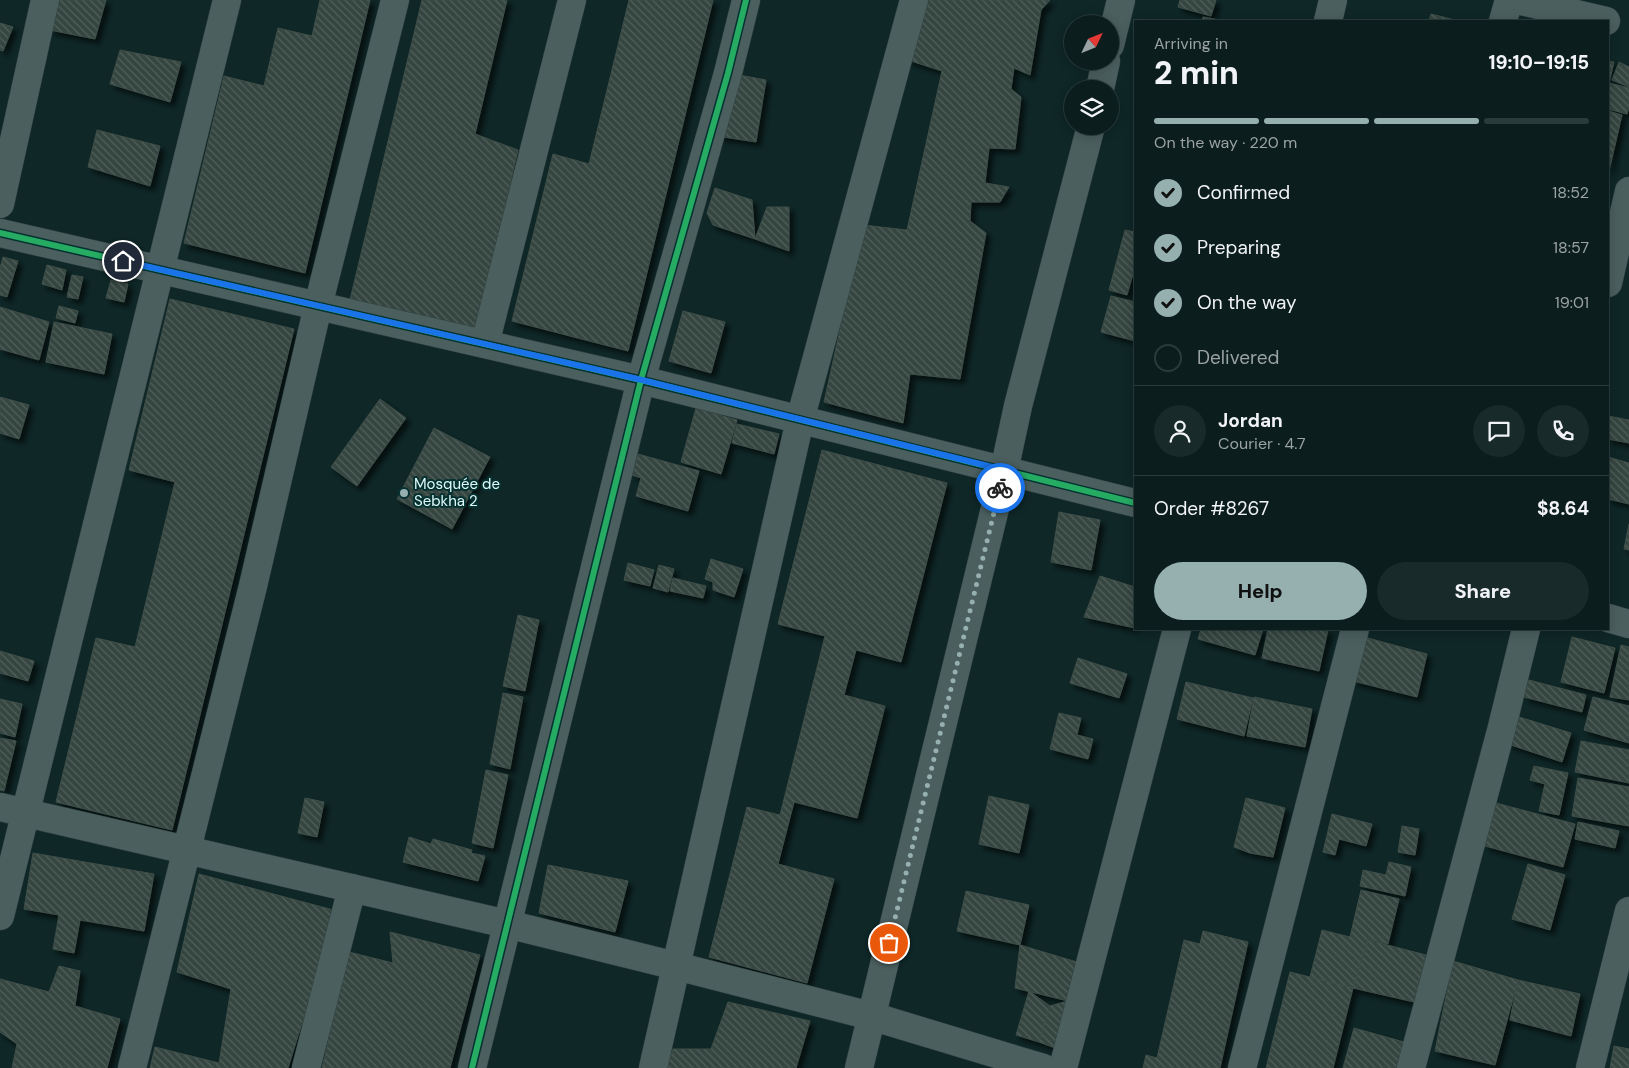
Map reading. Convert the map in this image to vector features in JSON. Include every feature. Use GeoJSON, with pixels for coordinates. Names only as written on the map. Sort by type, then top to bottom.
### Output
{"type":"FeatureCollection","features":[{"type":"Feature","properties":{"kind":"street"},"geometry":{"type":"LineString","coordinates":[[0,204],[45,0]]}},
{"type":"Feature","properties":{"kind":"street"},"geometry":{"type":"LineString","coordinates":[[0,916],[13,809],[160,270],[227,0]]}},
{"type":"Feature","properties":{"kind":"street"},"geometry":{"type":"LineString","coordinates":[[132,1068],[253,586],[318,306],[395,0]]}},
{"type":"Feature","properties":{"kind":"street"},"geometry":{"type":"LineString","coordinates":[[485,344],[572,0]]}},
{"type":"Feature","properties":{"kind":"street"},"geometry":{"type":"LineString","coordinates":[[472,1068],[642,380],[728,73],[746,0]]}},
{"type":"Feature","properties":{"kind":"street"},"geometry":{"type":"LineString","coordinates":[[653,1068],[800,420],[914,0]]}},
{"type":"Feature","properties":{"kind":"street"},"geometry":{"type":"LineString","coordinates":[[1117,15],[1121,0]]}},
{"type":"Feature","properties":{"kind":"street"},"geometry":{"type":"LineString","coordinates":[[1328,20],[1334,0]]}},
{"type":"Feature","properties":{"kind":"street"},"geometry":{"type":"LineString","coordinates":[[1504,20],[1509,0]]}},
{"type":"Feature","properties":{"kind":"street"},"geometry":{"type":"LineString","coordinates":[[1517,0],[1603,20]]}},
{"type":"Feature","properties":{"kind":"street"},"geometry":{"type":"LineString","coordinates":[[1609,22],[1629,27]]}},
{"type":"Feature","properties":{"kind":"street"},"geometry":{"type":"LineString","coordinates":[[859,1068],[1018,406],[1089,135]]}},
{"type":"Feature","properties":{"kind":"street"},"geometry":{"type":"LineString","coordinates":[[1609,279],[1629,191]]}},
{"type":"Feature","properties":{"kind":"street"},"geometry":{"type":"LineString","coordinates":[[0,233],[642,380],[1134,503]]}},
{"type":"Feature","properties":{"kind":"street"},"geometry":{"type":"LineString","coordinates":[[1609,618],[1629,624]]}},
{"type":"Feature","properties":{"kind":"street"},"geometry":{"type":"LineString","coordinates":[[1063,1068],[1177,630]]}},
{"type":"Feature","properties":{"kind":"street"},"geometry":{"type":"LineString","coordinates":[[1242,1068],[1355,630]]}},
{"type":"Feature","properties":{"kind":"street"},"geometry":{"type":"LineString","coordinates":[[1411,1068],[1502,727],[1526,630]]}},
{"type":"Feature","properties":{"kind":"street"},"geometry":{"type":"LineString","coordinates":[[13,809],[507,924],[676,966],[871,1016],[1043,1068]]}},
{"type":"Feature","properties":{"kind":"street"},"geometry":{"type":"LineString","coordinates":[[306,1068],[352,888]]}},
{"type":"Feature","properties":{"kind":"street"},"geometry":{"type":"LineString","coordinates":[[1590,1068],[1629,911]]}},
{"type":"Feature","properties":{"kind":"building"},"geometry":{"type":"Polygon","coordinates":[[[59,0],[106,0],[95,39],[50,30],[59,0]]]}},
{"type":"Feature","properties":{"kind":"building"},"geometry":{"type":"Polygon","coordinates":[[[320,0],[370,0],[305,273],[184,243],[224,76],[264,86],[278,28],[312,36],[320,0]]]}},
{"type":"Feature","properties":{"kind":"building"},"geometry":{"type":"Polygon","coordinates":[[[422,0],[507,0],[475,134],[518,150],[476,332],[348,308],[422,0]]]}},
{"type":"Feature","properties":{"kind":"building"},"geometry":{"type":"Polygon","coordinates":[[[629,0],[713,0],[628,351],[512,321],[553,154],[589,164],[629,0]]]}},
{"type":"Feature","properties":{"kind":"building"},"geometry":{"type":"Polygon","coordinates":[[[922,0],[1050,0],[1041,10],[1030,75],[1014,68],[1011,89],[1021,97],[1015,149],[989,148],[985,183],[1009,187],[1000,202],[971,202],[970,221],[986,233],[960,379],[910,374],[903,423],[824,402],[863,225],[907,230],[942,71],[908,60],[922,0]]]}},
{"type":"Feature","properties":{"kind":"building"},"geometry":{"type":"Polygon","coordinates":[[[1180,0],[1216,0],[1211,16],[1178,7],[1180,0]]]}},
{"type":"Feature","properties":{"kind":"building"},"geometry":{"type":"Polygon","coordinates":[[[1431,14],[1455,20],[1429,20],[1431,14]]]}},
{"type":"Feature","properties":{"kind":"building"},"geometry":{"type":"Polygon","coordinates":[[[1203,17],[1220,20],[1202,20],[1203,17]]]}},
{"type":"Feature","properties":{"kind":"building"},"geometry":{"type":"Polygon","coordinates":[[[0,23],[13,27],[3,51],[0,50],[0,23]]]}},
{"type":"Feature","properties":{"kind":"building"},"geometry":{"type":"Polygon","coordinates":[[[120,50],[181,62],[170,102],[110,84],[120,50]]]}},
{"type":"Feature","properties":{"kind":"building"},"geometry":{"type":"Polygon","coordinates":[[[1609,61],[1614,62],[1609,83],[1609,61]]]}},
{"type":"Feature","properties":{"kind":"building"},"geometry":{"type":"Polygon","coordinates":[[[1619,62],[1629,67],[1629,87],[1612,80],[1619,62]]]}},
{"type":"Feature","properties":{"kind":"building"},"geometry":{"type":"Polygon","coordinates":[[[728,73],[766,80],[756,142],[717,136],[728,73]]]}},
{"type":"Feature","properties":{"kind":"building"},"geometry":{"type":"Polygon","coordinates":[[[1609,83],[1629,88],[1627,114],[1609,109],[1609,83]]]}},
{"type":"Feature","properties":{"kind":"building"},"geometry":{"type":"Polygon","coordinates":[[[1609,111],[1622,115],[1609,171],[1609,111]]]}},
{"type":"Feature","properties":{"kind":"building"},"geometry":{"type":"Polygon","coordinates":[[[97,130],[160,146],[150,186],[88,167],[97,130]]]}},
{"type":"Feature","properties":{"kind":"building"},"geometry":{"type":"Polygon","coordinates":[[[715,188],[752,200],[755,239],[713,225],[707,213],[715,188]]]}},
{"type":"Feature","properties":{"kind":"building"},"geometry":{"type":"Polygon","coordinates":[[[767,207],[789,207],[789,251],[755,239],[767,207]]]}},
{"type":"Feature","properties":{"kind":"building"},"geometry":{"type":"Polygon","coordinates":[[[1125,230],[1134,232],[1134,270],[1127,295],[1109,290],[1125,230]]]}},
{"type":"Feature","properties":{"kind":"building"},"geometry":{"type":"Polygon","coordinates":[[[3,257],[18,261],[7,297],[0,295],[0,268],[3,257]]]}},
{"type":"Feature","properties":{"kind":"building"},"geometry":{"type":"Polygon","coordinates":[[[47,265],[66,270],[62,290],[42,284],[47,265]]]}},
{"type":"Feature","properties":{"kind":"building"},"geometry":{"type":"Polygon","coordinates":[[[72,275],[83,277],[78,299],[67,297],[72,275]]]}},
{"type":"Feature","properties":{"kind":"building"},"geometry":{"type":"Polygon","coordinates":[[[111,280],[128,284],[124,302],[106,298],[111,280]]]}},
{"type":"Feature","properties":{"kind":"building"},"geometry":{"type":"Polygon","coordinates":[[[1111,296],[1134,302],[1134,341],[1101,332],[1111,296]]]}},
{"type":"Feature","properties":{"kind":"building"},"geometry":{"type":"Polygon","coordinates":[[[170,299],[294,329],[172,830],[56,802],[96,638],[135,647],[175,482],[129,470],[170,299]]]}},
{"type":"Feature","properties":{"kind":"building"},"geometry":{"type":"Polygon","coordinates":[[[59,306],[78,311],[75,323],[56,318],[59,306]]]}},
{"type":"Feature","properties":{"kind":"building"},"geometry":{"type":"Polygon","coordinates":[[[0,307],[49,322],[39,360],[0,349],[0,307]]]}},
{"type":"Feature","properties":{"kind":"building"},"geometry":{"type":"Polygon","coordinates":[[[683,311],[725,322],[711,373],[669,361],[683,311]]]}},
{"type":"Feature","properties":{"kind":"building"},"geometry":{"type":"Polygon","coordinates":[[[54,322],[112,334],[104,374],[46,362],[54,322]]]}},
{"type":"Feature","properties":{"kind":"building"},"geometry":{"type":"Polygon","coordinates":[[[0,397],[29,405],[19,439],[0,433],[0,397]]]}},
{"type":"Feature","properties":{"kind":"building"},"geometry":{"type":"Polygon","coordinates":[[[380,399],[406,418],[357,486],[331,467],[380,399]]]}},
{"type":"Feature","properties":{"kind":"building"},"geometry":{"type":"Polygon","coordinates":[[[696,408],[737,420],[721,474],[681,462],[696,408]]]}},
{"type":"Feature","properties":{"kind":"building"},"geometry":{"type":"Polygon","coordinates":[[[1609,416],[1629,420],[1629,443],[1609,439],[1609,416]]]}},
{"type":"Feature","properties":{"kind":"building"},"geometry":{"type":"Polygon","coordinates":[[[737,424],[779,434],[774,454],[732,443],[737,424]]]}},
{"type":"Feature","properties":{"kind":"building"},"geometry":{"type":"Polygon","coordinates":[[[434,428],[490,457],[452,529],[397,499],[434,428]]]}},
{"type":"Feature","properties":{"kind":"building"},"geometry":{"type":"Polygon","coordinates":[[[822,450],[947,483],[901,662],[856,650],[844,695],[885,706],[857,818],[794,802],[778,864],[834,879],[807,983],[709,957],[747,807],[780,815],[825,636],[778,624],[822,450]]]}},
{"type":"Feature","properties":{"kind":"building"},"geometry":{"type":"Polygon","coordinates":[[[638,454],[699,471],[688,511],[636,496],[641,478],[632,475],[638,454]]]}},
{"type":"Feature","properties":{"kind":"building"},"geometry":{"type":"Polygon","coordinates":[[[1609,457],[1629,463],[1629,504],[1609,499],[1609,457]]]}},
{"type":"Feature","properties":{"kind":"building"},"geometry":{"type":"Polygon","coordinates":[[[1059,512],[1100,520],[1091,570],[1051,562],[1059,512]]]}},
{"type":"Feature","properties":{"kind":"building"},"geometry":{"type":"Polygon","coordinates":[[[1629,524],[1629,550],[1624,549],[1629,524]]]}},
{"type":"Feature","properties":{"kind":"building"},"geometry":{"type":"Polygon","coordinates":[[[711,559],[743,569],[734,597],[713,590],[713,582],[705,579],[711,559]]]}},
{"type":"Feature","properties":{"kind":"building"},"geometry":{"type":"Polygon","coordinates":[[[628,563],[654,570],[650,586],[624,580],[628,563]]]}},
{"type":"Feature","properties":{"kind":"building"},"geometry":{"type":"Polygon","coordinates":[[[659,565],[674,569],[668,592],[653,588],[659,565]]]}},
{"type":"Feature","properties":{"kind":"building"},"geometry":{"type":"Polygon","coordinates":[[[1100,576],[1134,587],[1134,628],[1084,617],[1100,576]]]}},
{"type":"Feature","properties":{"kind":"building"},"geometry":{"type":"Polygon","coordinates":[[[673,578],[706,586],[703,598],[670,591],[673,578]]]}},
{"type":"Feature","properties":{"kind":"building"},"geometry":{"type":"Polygon","coordinates":[[[518,615],[539,620],[525,691],[503,686],[518,615]]]}},
{"type":"Feature","properties":{"kind":"building"},"geometry":{"type":"Polygon","coordinates":[[[1201,630],[1263,630],[1255,655],[1198,639],[1201,630]]]}},
{"type":"Feature","properties":{"kind":"building"},"geometry":{"type":"Polygon","coordinates":[[[1268,630],[1328,630],[1319,671],[1262,658],[1268,630]]]}},
{"type":"Feature","properties":{"kind":"building"},"geometry":{"type":"Polygon","coordinates":[[[1364,637],[1427,654],[1417,697],[1353,681],[1364,637]]]}},
{"type":"Feature","properties":{"kind":"building"},"geometry":{"type":"Polygon","coordinates":[[[1572,637],[1615,648],[1604,693],[1561,682],[1572,637]]]}},
{"type":"Feature","properties":{"kind":"building"},"geometry":{"type":"Polygon","coordinates":[[[1621,645],[1629,647],[1629,700],[1610,697],[1621,645]]]}},
{"type":"Feature","properties":{"kind":"building"},"geometry":{"type":"Polygon","coordinates":[[[0,651],[34,661],[28,681],[0,673],[0,651]]]}},
{"type":"Feature","properties":{"kind":"building"},"geometry":{"type":"Polygon","coordinates":[[[1078,658],[1127,674],[1119,698],[1070,683],[1078,658]]]}},
{"type":"Feature","properties":{"kind":"building"},"geometry":{"type":"Polygon","coordinates":[[[1529,680],[1586,695],[1582,712],[1524,697],[1529,680]]]}},
{"type":"Feature","properties":{"kind":"building"},"geometry":{"type":"Polygon","coordinates":[[[1186,682],[1253,698],[1244,736],[1177,719],[1186,682]]]}},
{"type":"Feature","properties":{"kind":"building"},"geometry":{"type":"Polygon","coordinates":[[[503,693],[523,697],[510,769],[490,764],[503,693]]]}},
{"type":"Feature","properties":{"kind":"building"},"geometry":{"type":"Polygon","coordinates":[[[1254,697],[1312,709],[1305,747],[1247,736],[1254,697]]]}},
{"type":"Feature","properties":{"kind":"building"},"geometry":{"type":"Polygon","coordinates":[[[1593,697],[1629,706],[1629,743],[1584,730],[1593,697]]]}},
{"type":"Feature","properties":{"kind":"building"},"geometry":{"type":"Polygon","coordinates":[[[0,699],[22,704],[15,737],[0,733],[0,699]]]}},
{"type":"Feature","properties":{"kind":"building"},"geometry":{"type":"Polygon","coordinates":[[[1059,713],[1081,718],[1077,735],[1093,739],[1088,759],[1050,749],[1059,713]]]}},
{"type":"Feature","properties":{"kind":"building"},"geometry":{"type":"Polygon","coordinates":[[[1516,716],[1571,733],[1562,762],[1508,744],[1516,716]]]}},
{"type":"Feature","properties":{"kind":"building"},"geometry":{"type":"Polygon","coordinates":[[[0,738],[16,741],[4,791],[0,790],[0,738]]]}},
{"type":"Feature","properties":{"kind":"building"},"geometry":{"type":"Polygon","coordinates":[[[1581,741],[1629,750],[1629,783],[1575,772],[1581,741]]]}},
{"type":"Feature","properties":{"kind":"building"},"geometry":{"type":"Polygon","coordinates":[[[1534,766],[1568,773],[1559,815],[1539,811],[1545,784],[1530,780],[1534,766]]]}},
{"type":"Feature","properties":{"kind":"building"},"geometry":{"type":"Polygon","coordinates":[[[486,770],[508,775],[493,848],[472,843],[486,770]]]}},
{"type":"Feature","properties":{"kind":"building"},"geometry":{"type":"Polygon","coordinates":[[[1578,778],[1629,787],[1629,826],[1572,816],[1578,778]]]}},
{"type":"Feature","properties":{"kind":"building"},"geometry":{"type":"Polygon","coordinates":[[[989,796],[1029,805],[1019,853],[979,844],[989,796]]]}},
{"type":"Feature","properties":{"kind":"building"},"geometry":{"type":"Polygon","coordinates":[[[305,798],[324,802],[317,837],[298,833],[305,798]]]}},
{"type":"Feature","properties":{"kind":"building"},"geometry":{"type":"Polygon","coordinates":[[[1246,798],[1285,808],[1273,857],[1250,853],[1234,847],[1246,798]]]}},
{"type":"Feature","properties":{"kind":"building"},"geometry":{"type":"Polygon","coordinates":[[[1496,803],[1575,824],[1563,867],[1485,846],[1496,803]]]}},
{"type":"Feature","properties":{"kind":"building"},"geometry":{"type":"Polygon","coordinates":[[[1332,814],[1372,824],[1366,846],[1339,839],[1335,855],[1323,852],[1332,814]]]}},
{"type":"Feature","properties":{"kind":"building"},"geometry":{"type":"Polygon","coordinates":[[[1578,822],[1619,831],[1615,848],[1575,839],[1578,822]]]}},
{"type":"Feature","properties":{"kind":"building"},"geometry":{"type":"Polygon","coordinates":[[[1402,826],[1419,829],[1415,855],[1398,852],[1402,826]]]}},
{"type":"Feature","properties":{"kind":"building"},"geometry":{"type":"Polygon","coordinates":[[[409,837],[431,844],[433,839],[472,850],[471,853],[485,856],[478,881],[403,862],[409,837]]]}},
{"type":"Feature","properties":{"kind":"building"},"geometry":{"type":"Polygon","coordinates":[[[33,853],[154,874],[144,931],[80,920],[74,953],[53,949],[59,915],[24,909],[33,853]]]}},
{"type":"Feature","properties":{"kind":"building"},"geometry":{"type":"Polygon","coordinates":[[[1389,862],[1411,867],[1405,896],[1360,886],[1363,870],[1386,875],[1389,862]]]}},
{"type":"Feature","properties":{"kind":"building"},"geometry":{"type":"Polygon","coordinates":[[[1528,864],[1565,875],[1550,930],[1512,919],[1528,864]]]}},
{"type":"Feature","properties":{"kind":"building"},"geometry":{"type":"Polygon","coordinates":[[[548,865],[628,881],[615,932],[539,913],[548,865]]]}},
{"type":"Feature","properties":{"kind":"building"},"geometry":{"type":"Polygon","coordinates":[[[199,874],[337,911],[288,1068],[150,1068],[155,1047],[219,1063],[231,989],[177,972],[199,874]]]}},
{"type":"Feature","properties":{"kind":"building"},"geometry":{"type":"Polygon","coordinates":[[[1361,890],[1399,899],[1388,944],[1368,939],[1353,988],[1310,977],[1322,930],[1350,937],[1361,890]]]}},
{"type":"Feature","properties":{"kind":"building"},"geometry":{"type":"Polygon","coordinates":[[[966,891],[1029,905],[1020,945],[957,931],[966,891]]]}},
{"type":"Feature","properties":{"kind":"building"},"geometry":{"type":"Polygon","coordinates":[[[1203,931],[1248,942],[1220,1068],[1143,1068],[1146,1055],[1157,1058],[1184,940],[1200,944],[1203,931]]]}},
{"type":"Feature","properties":{"kind":"building"},"geometry":{"type":"Polygon","coordinates":[[[390,932],[480,955],[450,1068],[322,1068],[349,952],[393,963],[390,932]]]}},
{"type":"Feature","properties":{"kind":"building"},"geometry":{"type":"Polygon","coordinates":[[[1368,940],[1426,955],[1414,1002],[1353,988],[1368,940]]]}},
{"type":"Feature","properties":{"kind":"building"},"geometry":{"type":"Polygon","coordinates":[[[1020,945],[1077,962],[1068,1001],[1015,988],[1020,945]]]}},
{"type":"Feature","properties":{"kind":"building"},"geometry":{"type":"Polygon","coordinates":[[[1453,961],[1518,980],[1495,1065],[1435,1051],[1453,961]]]}},
{"type":"Feature","properties":{"kind":"building"},"geometry":{"type":"Polygon","coordinates":[[[59,966],[80,971],[75,1006],[120,1019],[107,1068],[12,1068],[17,1044],[0,1032],[0,979],[49,992],[59,966]]]}},
{"type":"Feature","properties":{"kind":"building"},"geometry":{"type":"Polygon","coordinates":[[[1290,972],[1353,988],[1333,1068],[1266,1068],[1290,972]]]}},
{"type":"Feature","properties":{"kind":"building"},"geometry":{"type":"Polygon","coordinates":[[[1518,980],[1580,994],[1571,1036],[1510,1020],[1518,980]]]}},
{"type":"Feature","properties":{"kind":"building"},"geometry":{"type":"Polygon","coordinates":[[[1029,991],[1050,1006],[1039,1042],[1016,1035],[1029,991]]]}},
{"type":"Feature","properties":{"kind":"building"},"geometry":{"type":"Polygon","coordinates":[[[1068,1001],[1055,1048],[1039,1042],[1050,1006],[1068,1001]]]}},
{"type":"Feature","properties":{"kind":"building"},"geometry":{"type":"Polygon","coordinates":[[[728,1002],[810,1021],[796,1068],[658,1068],[660,1058],[669,1060],[673,1049],[711,1049],[728,1002]]]}},
{"type":"Feature","properties":{"kind":"building"},"geometry":{"type":"Polygon","coordinates":[[[1354,1028],[1404,1042],[1397,1068],[1343,1068],[1354,1028]]]}},
{"type":"Feature","properties":{"kind":"building"},"geometry":{"type":"Polygon","coordinates":[[[1614,1046],[1629,1049],[1629,1068],[1610,1068],[1614,1046]]]}},
{"type":"Feature","properties":{"kind":"cycle path"},"geometry":{"type":"LineString","coordinates":[[472,1068],[641,380],[728,73],[746,0]]}},
{"type":"Feature","properties":{"kind":"cycle path"},"geometry":{"type":"LineString","coordinates":[[0,233],[641,380],[1134,503]]}},
{"type":"Feature","properties":{"kind":"way so far"},"geometry":{"type":"LineString","coordinates":[[889,943],[1000,488]]}},
{"type":"Feature","properties":{"kind":"place","name":"Mosquée de Sebkha 2"},"geometry":{"type":"Point","coordinates":[404,493]}},
{"type":"Feature","properties":{"kind":"route"},"geometry":{"type":"LineString","coordinates":[[123,261],[642,380],[1004,470],[1000,488]]}}]}
